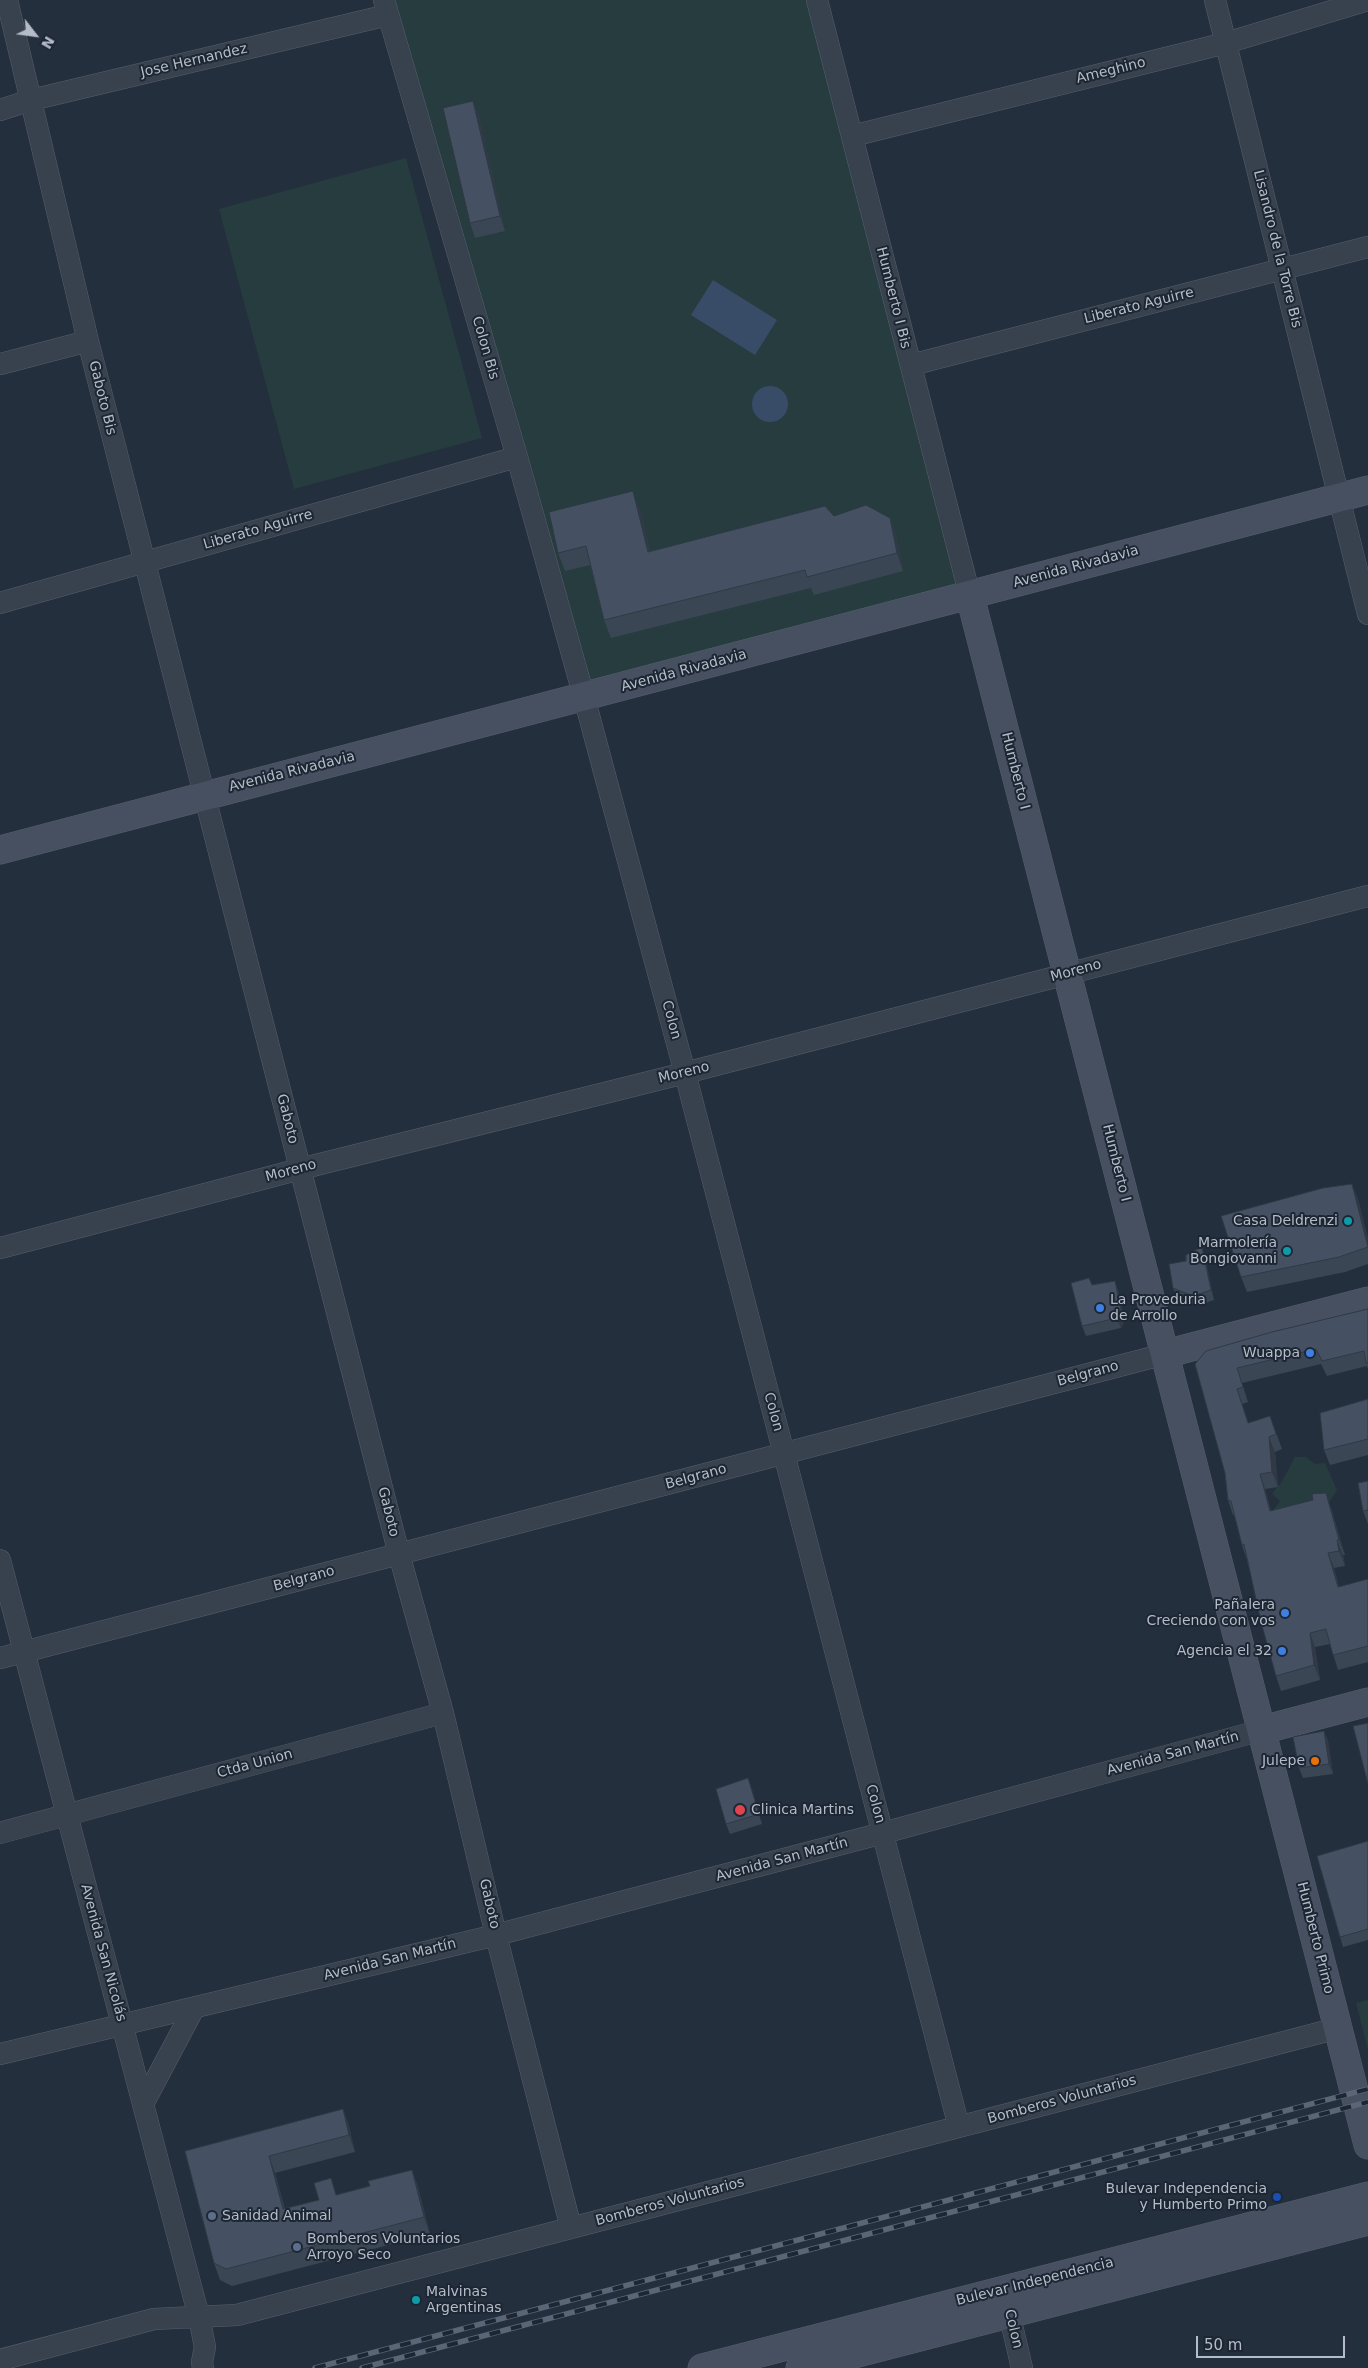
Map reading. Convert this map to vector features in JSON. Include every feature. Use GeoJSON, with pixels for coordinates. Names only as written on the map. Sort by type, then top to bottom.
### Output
{"type":"FeatureCollection","features":[{"type":"Feature","properties":{"kind":"main road","name":"Avenida Rivadavia"},"geometry":{"type":"LineString","coordinates":[[0,850],[1368,490]]}},
{"type":"Feature","properties":{"kind":"main road","name":"Humberto I"},"geometry":{"type":"LineString","coordinates":[[970,596],[1262,1730]]}},
{"type":"Feature","properties":{"kind":"main road","name":"Belgrano"},"geometry":{"type":"LineString","coordinates":[[1165,1354],[1368,1301]]}},
{"type":"Feature","properties":{"kind":"main road","name":"Avenida San Martín"},"geometry":{"type":"LineString","coordinates":[[1262,1730],[1368,1702]]}},
{"type":"Feature","properties":{"kind":"main road","name":"Humberto Primo"},"geometry":{"type":"LineString","coordinates":[[1262,1730],[1368,2145]]}},
{"type":"Feature","properties":{"kind":"main road","name":"Bulevar Independencia"},"geometry":{"type":"LineString","coordinates":[[800,2368],[1007,2302],[1368,2196]]}},
{"type":"Feature","properties":{"kind":"main road","name":"Bulevar Independencia"},"geometry":{"type":"LineString","coordinates":[[702,2368],[1368,2221]]}},
{"type":"Feature","properties":{"kind":"street","name":"Gaboto Bis"},"geometry":{"type":"LineString","coordinates":[[7,0],[88,341],[204,795]]}},
{"type":"Feature","properties":{"kind":"street","name":"Humberto I Bis"},"geometry":{"type":"LineString","coordinates":[[817,0],[970,596]]}},
{"type":"Feature","properties":{"kind":"street","name":"Lisandro de la Torre Bis"},"geometry":{"type":"LineString","coordinates":[[1215,0],[1368,614]]}},
{"type":"Feature","properties":{"kind":"street","name":"Ameghino"},"geometry":{"type":"LineString","coordinates":[[852,136],[1226,42],[1368,0]]}},
{"type":"Feature","properties":{"kind":"street","name":"Jose Hernandez"},"geometry":{"type":"LineString","coordinates":[[0,110],[30,100],[386,8]]}},
{"type":"Feature","properties":{"kind":"street","name":"Colon Bis"},"geometry":{"type":"LineString","coordinates":[[386,8],[517,457],[584,697]]}},
{"type":"Feature","properties":{"kind":"street","name":"Liberato Aguirre"},"geometry":{"type":"LineString","coordinates":[[911,365],[1368,247]]}},
{"type":"Feature","properties":{"kind":"street"},"geometry":{"type":"LineString","coordinates":[[0,364],[88,341]]}},
{"type":"Feature","properties":{"kind":"street","name":"Liberato Aguirre"},"geometry":{"type":"LineString","coordinates":[[0,603],[517,457]]}},
{"type":"Feature","properties":{"kind":"street","name":"Colon"},"geometry":{"type":"LineString","coordinates":[[584,697],[685,1072],[959,2127]]}},
{"type":"Feature","properties":{"kind":"street","name":"Gaboto"},"geometry":{"type":"LineString","coordinates":[[204,795],[399,1554],[443,1713],[496,1935],[571,2228]]}},
{"type":"Feature","properties":{"kind":"street","name":"Moreno"},"geometry":{"type":"LineString","coordinates":[[0,1248],[300,1169],[1368,896]]}},
{"type":"Feature","properties":{"kind":"street","name":"Belgrano"},"geometry":{"type":"LineString","coordinates":[[0,1658],[1165,1354]]}},
{"type":"Feature","properties":{"kind":"street","name":"Avenida San Nicolás"},"geometry":{"type":"LineString","coordinates":[[0,1560],[142,2104],[200,2317],[205,2347],[202,2362],[203,2368]]}},
{"type":"Feature","properties":{"kind":"street","name":"Ctda Union"},"geometry":{"type":"LineString","coordinates":[[0,1833],[443,1713]]}},
{"type":"Feature","properties":{"kind":"street","name":"Avenida San Martín"},"geometry":{"type":"LineString","coordinates":[[0,2054],[496,1935],[883,1833],[1262,1730]]}},
{"type":"Feature","properties":{"kind":"street"},"geometry":{"type":"LineString","coordinates":[[142,2104],[194,2008]]}},
{"type":"Feature","properties":{"kind":"street","name":"Bomberos Voluntarios"},"geometry":{"type":"LineString","coordinates":[[0,2360],[154,2319],[237,2315],[1338,2028]]}},
{"type":"Feature","properties":{"kind":"street","name":"Colon"},"geometry":{"type":"LineString","coordinates":[[1007,2302],[1022,2368]]}},
{"type":"Feature","properties":{"kind":"street","name":"Avenida San Nicolás"},"geometry":{"type":"LineString","coordinates":[[205,2347],[215,2358],[218,2368]]}},
{"type":"Feature","properties":{"kind":"green space"},"geometry":{"type":"Polygon","coordinates":[[[384,0],[817,0],[970,596],[584,697],[384,0]]]}},
{"type":"Feature","properties":{"kind":"green space"},"geometry":{"type":"Polygon","coordinates":[[[406,158],[482,438],[294,489],[219,209],[406,158]]]}},
{"type":"Feature","properties":{"kind":"green space"},"geometry":{"type":"Polygon","coordinates":[[[1295,1457],[1306,1457],[1315,1464],[1325,1463],[1337,1490],[1330,1501],[1301,1519],[1270,1514],[1280,1501],[1272,1494],[1282,1481],[1295,1457]]]}},
{"type":"Feature","properties":{"kind":"green space"},"geometry":{"type":"Polygon","coordinates":[[[1368,2000],[1368,2050],[1356,2003],[1368,2000]]]}},
{"type":"Feature","properties":{"kind":"water"},"geometry":{"type":"Polygon","coordinates":[[[713,280],[777,320],[755,355],[691,315],[713,280]]]}},
{"type":"Feature","properties":{"kind":"water"},"geometry":{"type":"Polygon","coordinates":[[[770,386],[777,387],[783,391],[787,397],[787,411],[783,417],[777,421],[770,422],[763,421],[757,417],[753,411],[752,404],[753,397],[757,391],[763,387],[770,386]]]}},
{"type":"Feature","properties":{"kind":"building"},"geometry":{"type":"Polygon","coordinates":[[[473,101],[500,216],[470,223],[443,108],[473,101]]]}},
{"type":"Feature","properties":{"kind":"building"},"geometry":{"type":"Polygon","coordinates":[[[633,491],[648,552],[825,506],[834,516],[866,505],[890,518],[897,553],[807,577],[805,570],[604,620],[586,546],[558,553],[549,512],[633,491]]]}},
{"type":"Feature","properties":{"kind":"building"},"geometry":{"type":"Polygon","coordinates":[[[1352,1184],[1368,1247],[1339,1257],[1241,1277],[1221,1216],[1323,1188],[1352,1184]]]}},
{"type":"Feature","properties":{"kind":"building"},"geometry":{"type":"Polygon","coordinates":[[[1202,1247],[1211,1290],[1193,1296],[1173,1288],[1169,1264],[1186,1261],[1186,1255],[1202,1247]]]}},
{"type":"Feature","properties":{"kind":"building","name":"La Proveduria de Arrollo"},"geometry":{"type":"Polygon","coordinates":[[[1089,1278],[1092,1285],[1115,1281],[1121,1310],[1117,1318],[1082,1326],[1071,1283],[1089,1278]]]}},
{"type":"Feature","properties":{"kind":"building"},"geometry":{"type":"Polygon","coordinates":[[[1368,1309],[1368,1363],[1366,1363],[1364,1351],[1322,1361],[1316,1349],[1237,1368],[1243,1387],[1237,1389],[1248,1423],[1270,1416],[1276,1434],[1269,1437],[1272,1472],[1260,1474],[1270,1511],[1313,1500],[1312,1494],[1326,1493],[1339,1540],[1337,1540],[1339,1551],[1328,1553],[1338,1587],[1368,1579],[1368,1646],[1333,1655],[1326,1629],[1310,1633],[1314,1665],[1276,1676],[1261,1622],[1244,1544],[1242,1545],[1231,1501],[1228,1500],[1225,1473],[1195,1364],[1206,1351],[1272,1332],[1368,1309]]]}},
{"type":"Feature","properties":{"kind":"building"},"geometry":{"type":"Polygon","coordinates":[[[1368,1399],[1368,1439],[1324,1450],[1320,1413],[1368,1399]]]}},
{"type":"Feature","properties":{"kind":"building"},"geometry":{"type":"Polygon","coordinates":[[[1368,1481],[1368,1510],[1363,1511],[1358,1483],[1368,1481]]]}},
{"type":"Feature","properties":{"kind":"building"},"geometry":{"type":"Polygon","coordinates":[[[1368,1723],[1368,1784],[1353,1726],[1368,1723]]]}},
{"type":"Feature","properties":{"kind":"building","name":"Julepe"},"geometry":{"type":"Polygon","coordinates":[[[1324,1731],[1329,1764],[1299,1768],[1293,1737],[1324,1731]]]}},
{"type":"Feature","properties":{"kind":"building"},"geometry":{"type":"Polygon","coordinates":[[[748,1778],[759,1814],[726,1824],[716,1789],[748,1778]]]}},
{"type":"Feature","properties":{"kind":"building"},"geometry":{"type":"Polygon","coordinates":[[[1368,1841],[1368,1929],[1340,1937],[1317,1856],[1368,1841]]]}},
{"type":"Feature","properties":{"kind":"building"},"geometry":{"type":"Polygon","coordinates":[[[343,2109],[349,2135],[269,2156],[283,2209],[319,2200],[314,2183],[331,2178],[336,2195],[370,2186],[368,2181],[412,2170],[424,2217],[226,2269],[214,2263],[185,2151],[343,2109]]]}},
{"type":"Feature","properties":{"kind":"railway"},"geometry":{"type":"LineString","coordinates":[[315,2368],[1368,2089]]}},
{"type":"Feature","properties":{"kind":"railway"},"geometry":{"type":"LineString","coordinates":[[362,2368],[1368,2102]]}},
{"type":"Feature","properties":{"kind":"place","name":"Casa Deldrenzi"},"geometry":{"type":"Point","coordinates":[1348,1221]}},
{"type":"Feature","properties":{"kind":"place","name":"Marmolería Bongiovanni"},"geometry":{"type":"Point","coordinates":[1287,1251]}},
{"type":"Feature","properties":{"kind":"place","name":"La Proveduria de Arrollo"},"geometry":{"type":"Point","coordinates":[1100,1308]}},
{"type":"Feature","properties":{"kind":"place","name":"Wuappa"},"geometry":{"type":"Point","coordinates":[1310,1353]}},
{"type":"Feature","properties":{"kind":"place","name":"Pañalera Creciendo con vos"},"geometry":{"type":"Point","coordinates":[1285,1613]}},
{"type":"Feature","properties":{"kind":"place","name":"Agencia el 32"},"geometry":{"type":"Point","coordinates":[1282,1651]}},
{"type":"Feature","properties":{"kind":"place","name":"Julepe"},"geometry":{"type":"Point","coordinates":[1315,1761]}},
{"type":"Feature","properties":{"kind":"place","name":"Clinica Martins"},"geometry":{"type":"Point","coordinates":[740,1810]}},
{"type":"Feature","properties":{"kind":"place","name":"Bulevar Independencia y Humberto Primo"},"geometry":{"type":"Point","coordinates":[1277,2197]}},
{"type":"Feature","properties":{"kind":"place","name":"Sanidad Animal"},"geometry":{"type":"Point","coordinates":[212,2216]}},
{"type":"Feature","properties":{"kind":"place","name":"Bomberos Voluntarios Arroyo Seco"},"geometry":{"type":"Point","coordinates":[297,2247]}},
{"type":"Feature","properties":{"kind":"place","name":"Malvinas Argentinas"},"geometry":{"type":"Point","coordinates":[416,2300]}}]}
